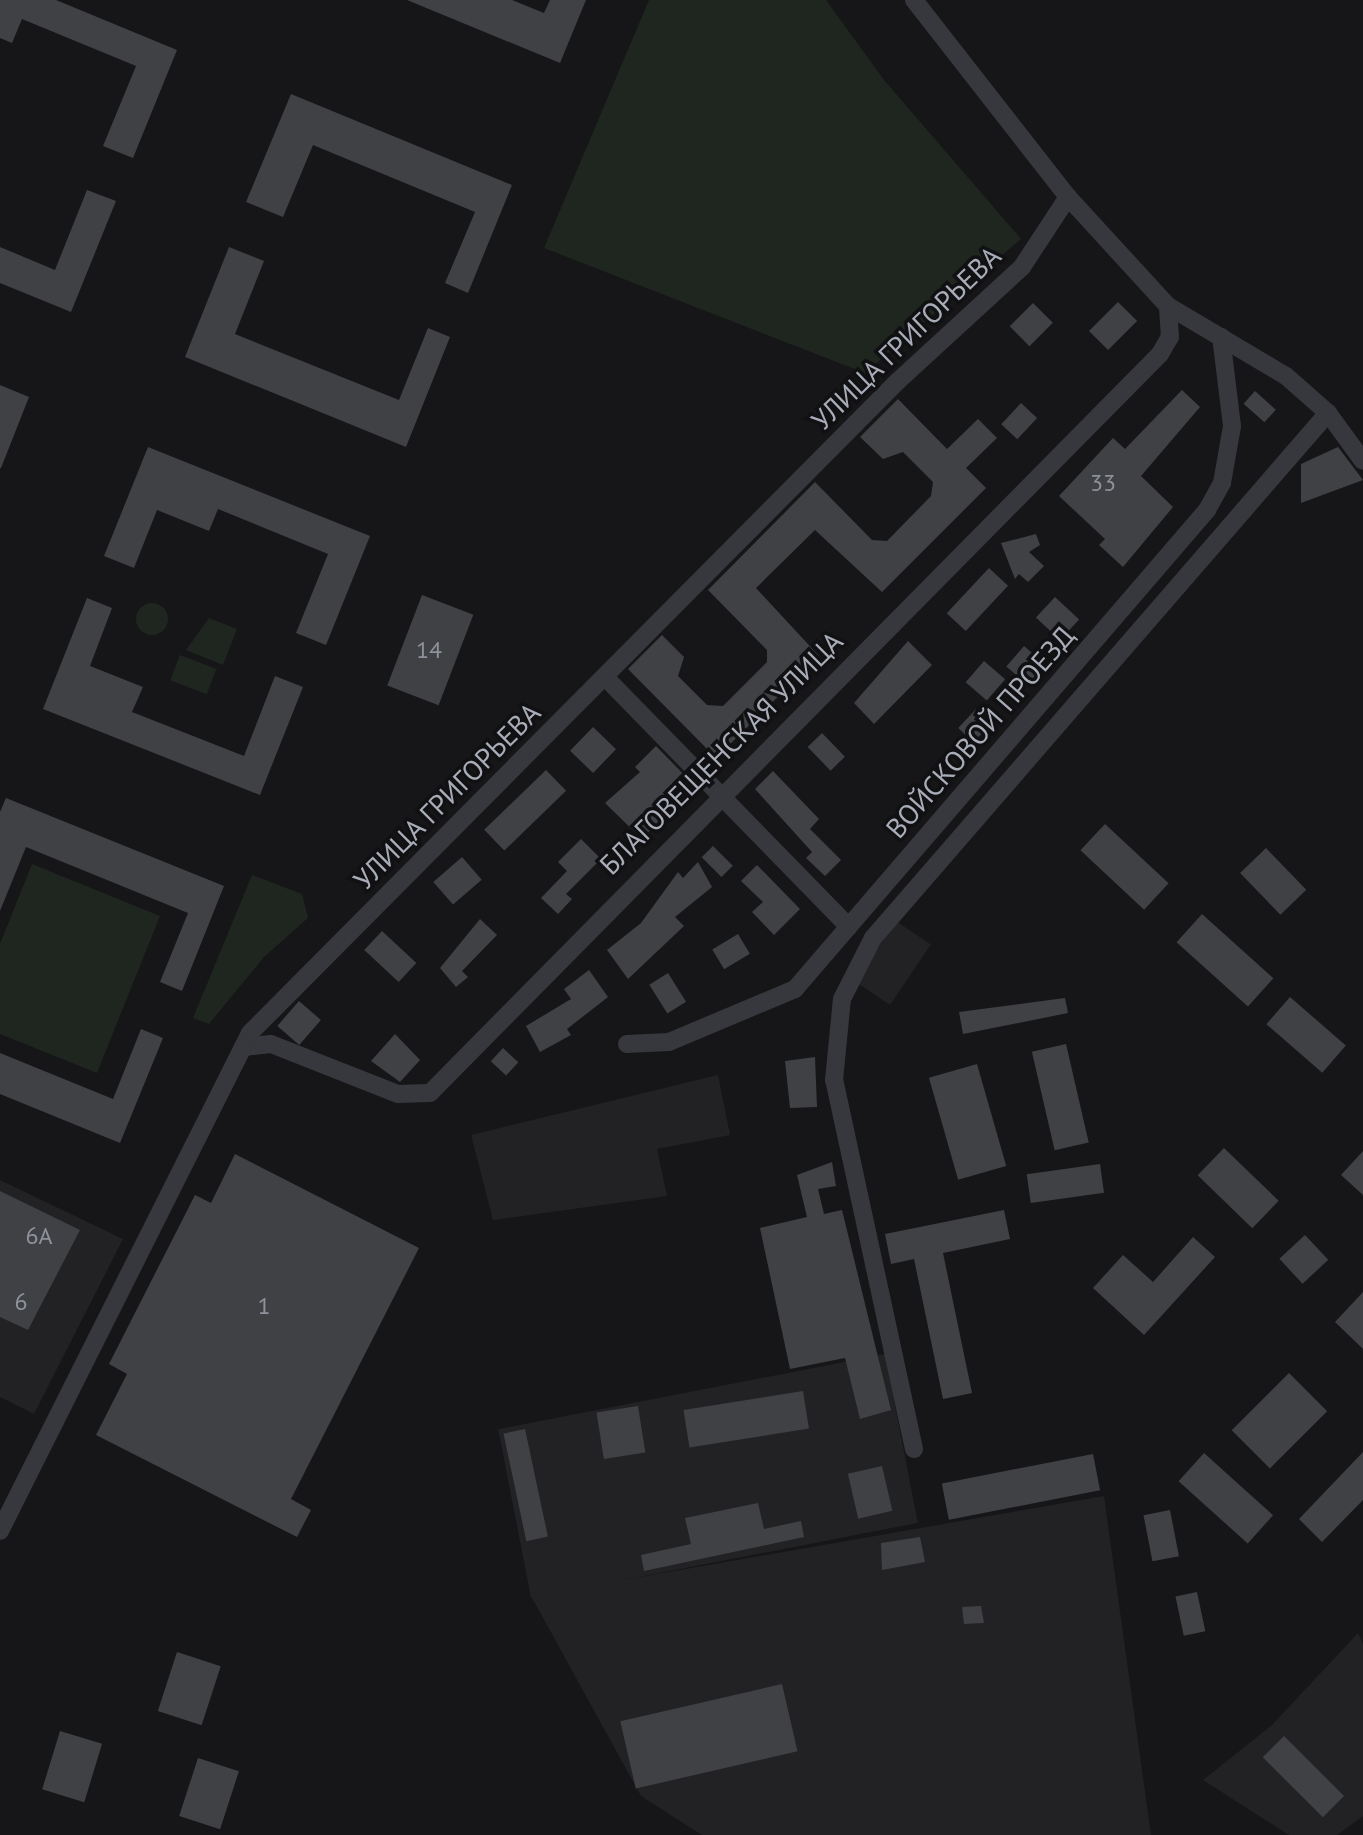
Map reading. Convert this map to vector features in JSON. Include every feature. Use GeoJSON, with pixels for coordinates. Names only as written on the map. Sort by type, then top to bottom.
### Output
{"type":"FeatureCollection","features":[{"type":"Feature","properties":{"kind":"street"},"geometry":{"type":"LineString","coordinates":[[914,0],[1068,197],[1168,306],[1286,376],[1328,413],[1363,461]]}},
{"type":"Feature","properties":{"kind":"street","name":"УЛИЦА ГРИГОРЬЕВА"},"geometry":{"type":"LineString","coordinates":[[0,1531],[250,1033],[898,381],[1022,267],[1068,197]]}},
{"type":"Feature","properties":{"kind":"street","name":"БЛАГОВЕЩЕНСКАЯ УЛИЦА"},"geometry":{"type":"LineString","coordinates":[[243,1047],[271,1044],[398,1094],[430,1093],[721,792],[1160,354],[1170,337],[1168,306]]}},
{"type":"Feature","properties":{"kind":"street","name":"ВОЙСКОВОЙ ПРОЕЗД"},"geometry":{"type":"LineString","coordinates":[[627,1044],[669,1042],[778,998],[811,973],[1207,510],[1222,483],[1232,426],[1221,337]]}},
{"type":"Feature","properties":{"kind":"street"},"geometry":{"type":"LineString","coordinates":[[914,1449],[834,1080],[842,999],[873,938],[1328,413]]}},
{"type":"Feature","properties":{"kind":"street"},"geometry":{"type":"LineString","coordinates":[[605,677],[721,792],[849,927]]}},
{"type":"Feature","properties":{"kind":"shaded area"},"geometry":{"type":"Polygon","coordinates":[[[649,0],[826,0],[884,80],[1021,239],[865,373],[544,248],[649,0]]]}},
{"type":"Feature","properties":{"kind":"shaded area"},"geometry":{"type":"Polygon","coordinates":[[[152,603],[163,608],[168,619],[163,630],[152,635],[141,630],[136,619],[141,608],[152,603]]]}},
{"type":"Feature","properties":{"kind":"shaded area"},"geometry":{"type":"Polygon","coordinates":[[[209,618],[237,629],[223,665],[186,650],[209,618]]]}},
{"type":"Feature","properties":{"kind":"shaded area"},"geometry":{"type":"Polygon","coordinates":[[[180,655],[216,669],[207,694],[170,680],[180,655]]]}},
{"type":"Feature","properties":{"kind":"shaded area"},"geometry":{"type":"Polygon","coordinates":[[[32,864],[160,916],[97,1073],[0,1034],[0,944],[32,864]]]}},
{"type":"Feature","properties":{"kind":"shaded area"},"geometry":{"type":"Polygon","coordinates":[[[252,875],[302,894],[308,918],[264,957],[209,1024],[193,1018],[252,875]]]}},
{"type":"Feature","properties":{"kind":"shaded area"},"geometry":{"type":"Polygon","coordinates":[[[896,921],[931,944],[890,1005],[855,982],[896,921]]]}},
{"type":"Feature","properties":{"kind":"shaded area"},"geometry":{"type":"Polygon","coordinates":[[[718,1075],[730,1135],[657,1149],[667,1196],[493,1220],[471,1135],[718,1075]]]}},
{"type":"Feature","properties":{"kind":"shaded area"},"geometry":{"type":"Polygon","coordinates":[[[0,1180],[123,1239],[34,1414],[0,1397],[0,1180]]]}},
{"type":"Feature","properties":{"kind":"shaded area"},"geometry":{"type":"Polygon","coordinates":[[[885,1354],[918,1523],[531,1598],[498,1429],[885,1354]]]}},
{"type":"Feature","properties":{"kind":"shaded area"},"geometry":{"type":"Polygon","coordinates":[[[1104,1496],[1151,1835],[702,1835],[641,1796],[531,1596],[1104,1496]]]}},
{"type":"Feature","properties":{"kind":"shaded area"},"geometry":{"type":"Polygon","coordinates":[[[1358,1633],[1363,1644],[1363,1816],[1337,1835],[1289,1835],[1203,1780],[1272,1725],[1358,1633]]]}},
{"type":"Feature","properties":{"kind":"building"},"geometry":{"type":"Polygon","coordinates":[[[0,0],[56,0],[177,50],[133,158],[103,146],[136,66],[22,19],[12,43],[0,38],[0,0]]]}},
{"type":"Feature","properties":{"kind":"building"},"geometry":{"type":"Polygon","coordinates":[[[407,0],[512,0],[544,13],[550,0],[586,0],[560,63],[407,0]]]}},
{"type":"Feature","properties":{"kind":"building"},"geometry":{"type":"Polygon","coordinates":[[[291,94],[512,185],[468,293],[445,283],[475,212],[313,145],[283,217],[246,202],[291,94]]]}},
{"type":"Feature","properties":{"kind":"building"},"geometry":{"type":"Polygon","coordinates":[[[87,190],[116,201],[71,312],[0,283],[0,247],[55,270],[87,190]]]}},
{"type":"Feature","properties":{"kind":"building"},"geometry":{"type":"Polygon","coordinates":[[[229,247],[264,261],[235,334],[399,400],[428,328],[450,337],[406,447],[185,357],[229,247]]]}},
{"type":"Feature","properties":{"kind":"building"},"geometry":{"type":"Polygon","coordinates":[[[1118,302],[1137,321],[1108,350],[1089,331],[1118,302]]]}},
{"type":"Feature","properties":{"kind":"building"},"geometry":{"type":"Polygon","coordinates":[[[1033,303],[1053,323],[1029,346],[1010,326],[1033,303]]]}},
{"type":"Feature","properties":{"kind":"building"},"geometry":{"type":"Polygon","coordinates":[[[0,385],[29,397],[1,468],[0,468],[0,385]]]}},
{"type":"Feature","properties":{"kind":"building"},"geometry":{"type":"Polygon","coordinates":[[[1182,390],[1200,407],[1141,476],[1173,507],[1123,567],[1099,545],[1105,539],[1059,496],[1113,438],[1125,449],[1182,390]]]}},
{"type":"Feature","properties":{"kind":"building"},"geometry":{"type":"Polygon","coordinates":[[[1255,391],[1276,410],[1264,422],[1244,404],[1255,391]]]}},
{"type":"Feature","properties":{"kind":"building"},"geometry":{"type":"Polygon","coordinates":[[[898,399],[947,449],[978,419],[997,438],[966,468],[986,488],[882,592],[815,530],[756,588],[819,656],[716,758],[628,669],[662,635],[684,657],[678,676],[707,705],[723,706],[767,662],[767,650],[708,590],[815,482],[872,540],[887,541],[931,496],[933,482],[903,452],[883,459],[860,437],[898,399]]]}},
{"type":"Feature","properties":{"kind":"building"},"geometry":{"type":"Polygon","coordinates":[[[1021,403],[1037,418],[1017,439],[1001,424],[1021,403]]]}},
{"type":"Feature","properties":{"kind":"building"},"geometry":{"type":"Polygon","coordinates":[[[148,447],[370,536],[326,645],[296,633],[328,554],[218,509],[209,531],[157,510],[134,568],[104,556],[148,447]]]}},
{"type":"Feature","properties":{"kind":"building"},"geometry":{"type":"Polygon","coordinates":[[[1338,447],[1363,480],[1301,503],[1301,464],[1338,447]]]}},
{"type":"Feature","properties":{"kind":"building"},"geometry":{"type":"Polygon","coordinates":[[[1036,534],[1040,545],[1029,552],[1044,566],[1028,582],[1019,574],[1015,579],[1001,543],[1036,534]]]}},
{"type":"Feature","properties":{"kind":"building"},"geometry":{"type":"Polygon","coordinates":[[[989,568],[1008,586],[966,631],[947,613],[989,568]]]}},
{"type":"Feature","properties":{"kind":"building"},"geometry":{"type":"Polygon","coordinates":[[[422,595],[473,615],[439,705],[387,686],[422,595]]]}},
{"type":"Feature","properties":{"kind":"building"},"geometry":{"type":"Polygon","coordinates":[[[1055,597],[1079,620],[1060,640],[1036,617],[1055,597]]]}},
{"type":"Feature","properties":{"kind":"building"},"geometry":{"type":"Polygon","coordinates":[[[87,598],[112,608],[90,666],[143,687],[132,712],[244,756],[275,676],[303,687],[260,795],[43,709],[87,598]]]}},
{"type":"Feature","properties":{"kind":"building"},"geometry":{"type":"Polygon","coordinates":[[[908,641],[932,665],[874,724],[854,703],[908,641]]]}},
{"type":"Feature","properties":{"kind":"building"},"geometry":{"type":"Polygon","coordinates":[[[1024,646],[1048,667],[1030,687],[1006,666],[1024,646]]]}},
{"type":"Feature","properties":{"kind":"building"},"geometry":{"type":"Polygon","coordinates":[[[984,661],[1005,679],[987,701],[966,682],[984,661]]]}},
{"type":"Feature","properties":{"kind":"building"},"geometry":{"type":"Polygon","coordinates":[[[976,709],[991,723],[974,742],[958,728],[976,709]]]}},
{"type":"Feature","properties":{"kind":"building"},"geometry":{"type":"Polygon","coordinates":[[[593,727],[616,749],[593,773],[570,751],[593,727]]]}},
{"type":"Feature","properties":{"kind":"building"},"geometry":{"type":"Polygon","coordinates":[[[822,733],[845,757],[831,771],[808,747],[822,733]]]}},
{"type":"Feature","properties":{"kind":"building"},"geometry":{"type":"Polygon","coordinates":[[[656,746],[693,784],[642,839],[605,803],[640,772],[635,767],[656,746]]]}},
{"type":"Feature","properties":{"kind":"building"},"geometry":{"type":"Polygon","coordinates":[[[546,770],[566,791],[504,851],[484,830],[546,770]]]}},
{"type":"Feature","properties":{"kind":"building"},"geometry":{"type":"Polygon","coordinates":[[[773,771],[819,819],[810,829],[841,860],[825,876],[806,858],[812,852],[755,789],[773,771]]]}},
{"type":"Feature","properties":{"kind":"building"},"geometry":{"type":"Polygon","coordinates":[[[6,798],[224,886],[182,991],[160,982],[188,913],[26,847],[0,911],[0,812],[6,798]]]}},
{"type":"Feature","properties":{"kind":"building"},"geometry":{"type":"Polygon","coordinates":[[[1105,824],[1169,883],[1144,910],[1080,850],[1105,824]]]}},
{"type":"Feature","properties":{"kind":"building"},"geometry":{"type":"Polygon","coordinates":[[[581,839],[601,859],[566,894],[572,899],[558,914],[541,898],[567,871],[558,862],[581,839]]]}},
{"type":"Feature","properties":{"kind":"building"},"geometry":{"type":"Polygon","coordinates":[[[713,846],[733,866],[721,877],[702,857],[713,846]]]}},
{"type":"Feature","properties":{"kind":"building"},"geometry":{"type":"Polygon","coordinates":[[[1266,848],[1306,890],[1280,915],[1240,873],[1266,848]]]}},
{"type":"Feature","properties":{"kind":"building"},"geometry":{"type":"Polygon","coordinates":[[[462,857],[482,880],[453,905],[433,882],[462,857]]]}},
{"type":"Feature","properties":{"kind":"building"},"geometry":{"type":"Polygon","coordinates":[[[698,862],[712,887],[675,917],[684,926],[628,979],[607,950],[641,923],[678,872],[683,878],[698,862]]]}},
{"type":"Feature","properties":{"kind":"building"},"geometry":{"type":"Polygon","coordinates":[[[757,865],[800,909],[774,935],[752,912],[763,902],[741,881],[757,865]]]}},
{"type":"Feature","properties":{"kind":"building"},"geometry":{"type":"Polygon","coordinates":[[[1202,914],[1273,978],[1248,1006],[1177,942],[1202,914]]]}},
{"type":"Feature","properties":{"kind":"building"},"geometry":{"type":"Polygon","coordinates":[[[480,919],[497,935],[462,971],[468,977],[456,987],[440,968],[480,919]]]}},
{"type":"Feature","properties":{"kind":"building"},"geometry":{"type":"Polygon","coordinates":[[[382,931],[416,963],[399,982],[364,950],[382,931]]]}},
{"type":"Feature","properties":{"kind":"building"},"geometry":{"type":"Polygon","coordinates":[[[738,934],[750,954],[724,969],[712,949],[738,934]]]}},
{"type":"Feature","properties":{"kind":"building"},"geometry":{"type":"Polygon","coordinates":[[[589,970],[608,997],[567,1029],[571,1035],[540,1052],[526,1026],[571,999],[564,989],[589,970]]]}},
{"type":"Feature","properties":{"kind":"building"},"geometry":{"type":"Polygon","coordinates":[[[668,973],[686,1002],[667,1013],[649,985],[668,973]]]}},
{"type":"Feature","properties":{"kind":"building"},"geometry":{"type":"Polygon","coordinates":[[[1290,997],[1346,1046],[1322,1073],[1266,1024],[1290,997]]]}},
{"type":"Feature","properties":{"kind":"building"},"geometry":{"type":"Polygon","coordinates":[[[1065,998],[1068,1013],[963,1034],[959,1012],[1065,998]]]}},
{"type":"Feature","properties":{"kind":"building"},"geometry":{"type":"Polygon","coordinates":[[[299,1001],[321,1020],[299,1045],[277,1026],[299,1001]]]}},
{"type":"Feature","properties":{"kind":"building"},"geometry":{"type":"Polygon","coordinates":[[[141,1029],[163,1038],[120,1143],[0,1094],[0,1053],[113,1099],[141,1029]]]}},
{"type":"Feature","properties":{"kind":"building"},"geometry":{"type":"Polygon","coordinates":[[[395,1034],[420,1060],[400,1082],[371,1061],[395,1034]]]}},
{"type":"Feature","properties":{"kind":"building"},"geometry":{"type":"Polygon","coordinates":[[[1066,1044],[1089,1142],[1055,1150],[1032,1052],[1066,1044]]]}},
{"type":"Feature","properties":{"kind":"building"},"geometry":{"type":"Polygon","coordinates":[[[503,1048],[518,1062],[506,1075],[491,1061],[503,1048]]]}},
{"type":"Feature","properties":{"kind":"building"},"geometry":{"type":"Polygon","coordinates":[[[815,1057],[817,1107],[790,1108],[785,1061],[815,1057]]]}},
{"type":"Feature","properties":{"kind":"building"},"geometry":{"type":"Polygon","coordinates":[[[977,1064],[1006,1166],[958,1180],[929,1078],[977,1064]]]}},
{"type":"Feature","properties":{"kind":"building"},"geometry":{"type":"Polygon","coordinates":[[[1224,1148],[1279,1201],[1252,1228],[1198,1175],[1224,1148]]]}},
{"type":"Feature","properties":{"kind":"building"},"geometry":{"type":"Polygon","coordinates":[[[1363,1151],[1363,1195],[1341,1175],[1363,1151]]]}},
{"type":"Feature","properties":{"kind":"building"},"geometry":{"type":"Polygon","coordinates":[[[235,1154],[419,1248],[291,1499],[311,1510],[297,1537],[96,1435],[127,1374],[109,1364],[195,1195],[211,1203],[235,1154]]]}},
{"type":"Feature","properties":{"kind":"building"},"geometry":{"type":"Polygon","coordinates":[[[832,1162],[836,1186],[818,1189],[824,1214],[842,1210],[891,1410],[860,1419],[845,1358],[790,1369],[760,1228],[807,1217],[797,1175],[832,1162]]]}},
{"type":"Feature","properties":{"kind":"building"},"geometry":{"type":"Polygon","coordinates":[[[1100,1164],[1104,1193],[1031,1203],[1027,1174],[1100,1164]]]}},
{"type":"Feature","properties":{"kind":"building"},"geometry":{"type":"Polygon","coordinates":[[[0,1191],[80,1230],[28,1330],[0,1317],[0,1191]]]}},
{"type":"Feature","properties":{"kind":"building"},"geometry":{"type":"Polygon","coordinates":[[[1004,1210],[1010,1239],[943,1253],[972,1393],[943,1399],[914,1259],[891,1264],[885,1234],[1004,1210]]]}},
{"type":"Feature","properties":{"kind":"building"},"geometry":{"type":"Polygon","coordinates":[[[1305,1235],[1328,1260],[1303,1284],[1279,1259],[1305,1235]]]}},
{"type":"Feature","properties":{"kind":"building"},"geometry":{"type":"Polygon","coordinates":[[[1193,1237],[1215,1257],[1144,1335],[1093,1288],[1123,1255],[1153,1282],[1193,1237]]]}},
{"type":"Feature","properties":{"kind":"building"},"geometry":{"type":"Polygon","coordinates":[[[1363,1292],[1363,1349],[1335,1322],[1363,1292]]]}},
{"type":"Feature","properties":{"kind":"building"},"geometry":{"type":"Polygon","coordinates":[[[1289,1373],[1327,1411],[1270,1468],[1232,1430],[1289,1373]]]}},
{"type":"Feature","properties":{"kind":"building"},"geometry":{"type":"Polygon","coordinates":[[[803,1391],[809,1429],[689,1447],[683,1410],[803,1391]]]}},
{"type":"Feature","properties":{"kind":"building"},"geometry":{"type":"Polygon","coordinates":[[[638,1406],[645,1452],[604,1459],[597,1413],[638,1406]]]}},
{"type":"Feature","properties":{"kind":"building"},"geometry":{"type":"Polygon","coordinates":[[[525,1429],[548,1537],[526,1541],[503,1434],[525,1429]]]}},
{"type":"Feature","properties":{"kind":"building"},"geometry":{"type":"Polygon","coordinates":[[[1363,1452],[1363,1500],[1322,1542],[1299,1519],[1363,1452]]]}},
{"type":"Feature","properties":{"kind":"building"},"geometry":{"type":"Polygon","coordinates":[[[1204,1453],[1273,1515],[1248,1543],[1179,1481],[1204,1453]]]}},
{"type":"Feature","properties":{"kind":"building"},"geometry":{"type":"Polygon","coordinates":[[[1093,1454],[1100,1490],[949,1520],[942,1483],[1093,1454]]]}},
{"type":"Feature","properties":{"kind":"building"},"geometry":{"type":"Polygon","coordinates":[[[882,1466],[892,1511],[858,1519],[848,1474],[882,1466]]]}},
{"type":"Feature","properties":{"kind":"building"},"geometry":{"type":"Polygon","coordinates":[[[758,1503],[764,1529],[801,1521],[804,1537],[644,1571],[641,1555],[691,1544],[685,1518],[758,1503]]]}},
{"type":"Feature","properties":{"kind":"building"},"geometry":{"type":"Polygon","coordinates":[[[1170,1510],[1179,1556],[1152,1561],[1143,1515],[1170,1510]]]}},
{"type":"Feature","properties":{"kind":"building"},"geometry":{"type":"Polygon","coordinates":[[[920,1537],[925,1562],[882,1570],[881,1543],[920,1537]]]}},
{"type":"Feature","properties":{"kind":"building"},"geometry":{"type":"Polygon","coordinates":[[[1197,1592],[1205,1631],[1184,1636],[1175,1597],[1197,1592]]]}},
{"type":"Feature","properties":{"kind":"building"},"geometry":{"type":"Polygon","coordinates":[[[981,1606],[984,1623],[964,1624],[962,1607],[981,1606]]]}},
{"type":"Feature","properties":{"kind":"building"},"geometry":{"type":"Polygon","coordinates":[[[177,1652],[221,1666],[202,1725],[158,1711],[177,1652]]]}},
{"type":"Feature","properties":{"kind":"building"},"geometry":{"type":"Polygon","coordinates":[[[782,1684],[798,1751],[636,1789],[620,1721],[782,1684]]]}},
{"type":"Feature","properties":{"kind":"building"},"geometry":{"type":"Polygon","coordinates":[[[60,1731],[102,1744],[84,1802],[42,1789],[60,1731]]]}},
{"type":"Feature","properties":{"kind":"building"},"geometry":{"type":"Polygon","coordinates":[[[1284,1736],[1344,1796],[1323,1817],[1263,1757],[1284,1736]]]}},
{"type":"Feature","properties":{"kind":"building"},"geometry":{"type":"Polygon","coordinates":[[[198,1758],[239,1771],[220,1829],[179,1816],[198,1758]]]}}]}
